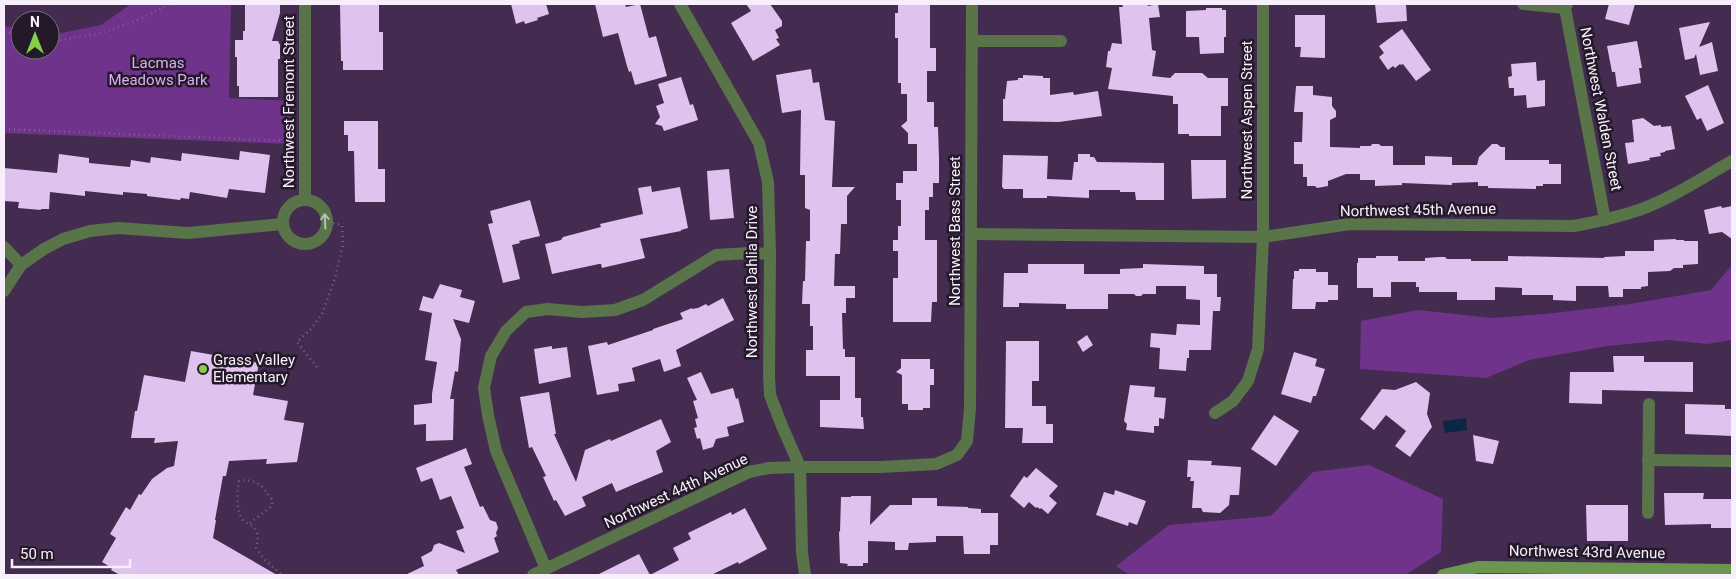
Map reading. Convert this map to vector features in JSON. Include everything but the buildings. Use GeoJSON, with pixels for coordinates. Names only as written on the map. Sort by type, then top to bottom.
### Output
{"type":"FeatureCollection","features":[{"type":"Feature","properties":{"kind":"street","name":"Northwest Fremont Street"},"geometry":{"type":"LineString","coordinates":[[304,200],[305,4]]}},
{"type":"Feature","properties":{"kind":"street","name":"Northwest Dahlia Drive"},"geometry":{"type":"LineString","coordinates":[[680,4],[759,143],[768,182],[770,395],[800,466],[802,552],[805,575]]}},
{"type":"Feature","properties":{"kind":"street","name":"Northwest Bass Street"},"geometry":{"type":"LineString","coordinates":[[957,455],[967,440],[970,408],[972,4]]}},
{"type":"Feature","properties":{"kind":"street","name":"Northwest Aspen Street"},"geometry":{"type":"LineString","coordinates":[[1215,413],[1233,400],[1248,381],[1258,348],[1263,237],[1263,4]]}},
{"type":"Feature","properties":{"kind":"street"},"geometry":{"type":"LineString","coordinates":[[1523,4],[1566,6]]}},
{"type":"Feature","properties":{"kind":"street","name":"Northwest Walden Street"},"geometry":{"type":"LineString","coordinates":[[1566,6],[1605,220]]}},
{"type":"Feature","properties":{"kind":"street"},"geometry":{"type":"LineString","coordinates":[[972,41],[1061,41]]}},
{"type":"Feature","properties":{"kind":"street","name":"Northwest 45th Avenue"},"geometry":{"type":"LineString","coordinates":[[971,234],[1263,237],[1350,224],[1574,226],[1605,220],[1640,209],[1677,192],[1732,161]]}},
{"type":"Feature","properties":{"kind":"street"},"geometry":{"type":"LineString","coordinates":[[304,200],[314,202],[320,206],[325,212],[327,222],[325,231],[320,239],[308,245],[298,244],[289,238],[282,224],[286,211],[296,202],[304,200]]}},
{"type":"Feature","properties":{"kind":"street"},"geometry":{"type":"LineString","coordinates":[[4,291],[21,265],[63,239],[90,231],[118,228],[188,233],[282,224]]}},
{"type":"Feature","properties":{"kind":"street"},"geometry":{"type":"LineString","coordinates":[[4,248],[21,265]]}},
{"type":"Feature","properties":{"kind":"street"},"geometry":{"type":"LineString","coordinates":[[546,569],[496,452],[488,415],[484,388],[491,356],[506,331],[526,312],[548,309],[582,312],[614,310],[643,300],[716,255],[770,254]]}},
{"type":"Feature","properties":{"kind":"street"},"geometry":{"type":"LineString","coordinates":[[1648,512],[1649,404]]}},
{"type":"Feature","properties":{"kind":"street","name":"Northwest 44th Avenue"},"geometry":{"type":"LineString","coordinates":[[533,575],[749,472],[769,468],[800,466],[880,467],[936,464],[957,455]]}},
{"type":"Feature","properties":{"kind":"street"},"geometry":{"type":"LineString","coordinates":[[1648,460],[1732,461]]}},
{"type":"Feature","properties":{"kind":"street","name":"Northwest 43rd Avenue"},"geometry":{"type":"LineString","coordinates":[[1443,575],[1478,566],[1732,570]]}},
{"type":"Feature","properties":{"kind":"path"},"geometry":{"type":"LineString","coordinates":[[60,40],[101,33],[138,20],[170,4]]}},
{"type":"Feature","properties":{"kind":"path"},"geometry":{"type":"LineString","coordinates":[[4,129],[287,141]]}},
{"type":"Feature","properties":{"kind":"path"},"geometry":{"type":"LineString","coordinates":[[317,367],[297,342],[322,314],[335,278],[343,244],[342,225],[327,222]]}},
{"type":"Feature","properties":{"kind":"path"},"geometry":{"type":"LineString","coordinates":[[250,523],[272,506],[272,499],[257,483],[251,480],[240,481],[237,489],[242,519],[250,523],[257,531],[256,548],[264,559],[282,575]]}},
{"type":"Feature","properties":{"kind":"green space","name":"Lacmas Meadows Park"},"geometry":{"type":"Polygon","coordinates":[[[131,4],[231,4],[229,98],[291,101],[290,144],[4,133],[4,26],[10,27],[10,60],[60,60],[60,33],[101,25],[131,4]]]}},
{"type":"Feature","properties":{"kind":"green space"},"geometry":{"type":"Polygon","coordinates":[[[1732,265],[1732,340],[1707,344],[1669,340],[1607,346],[1529,360],[1486,378],[1360,369],[1361,321],[1418,310],[1492,318],[1630,304],[1711,290],[1732,265]]]}},
{"type":"Feature","properties":{"kind":"green space"},"geometry":{"type":"Polygon","coordinates":[[[1369,465],[1443,499],[1441,552],[1405,575],[1129,575],[1116,566],[1169,525],[1271,516],[1313,472],[1369,465]]]}},
{"type":"Feature","properties":{"kind":"water"},"geometry":{"type":"Polygon","coordinates":[[[1466,418],[1467,430],[1445,433],[1443,421],[1466,418]]]}},
{"type":"Feature","properties":{"kind":"place","name":"Grass Valley Elementary"},"geometry":{"type":"Point","coordinates":[203,369]}}]}
